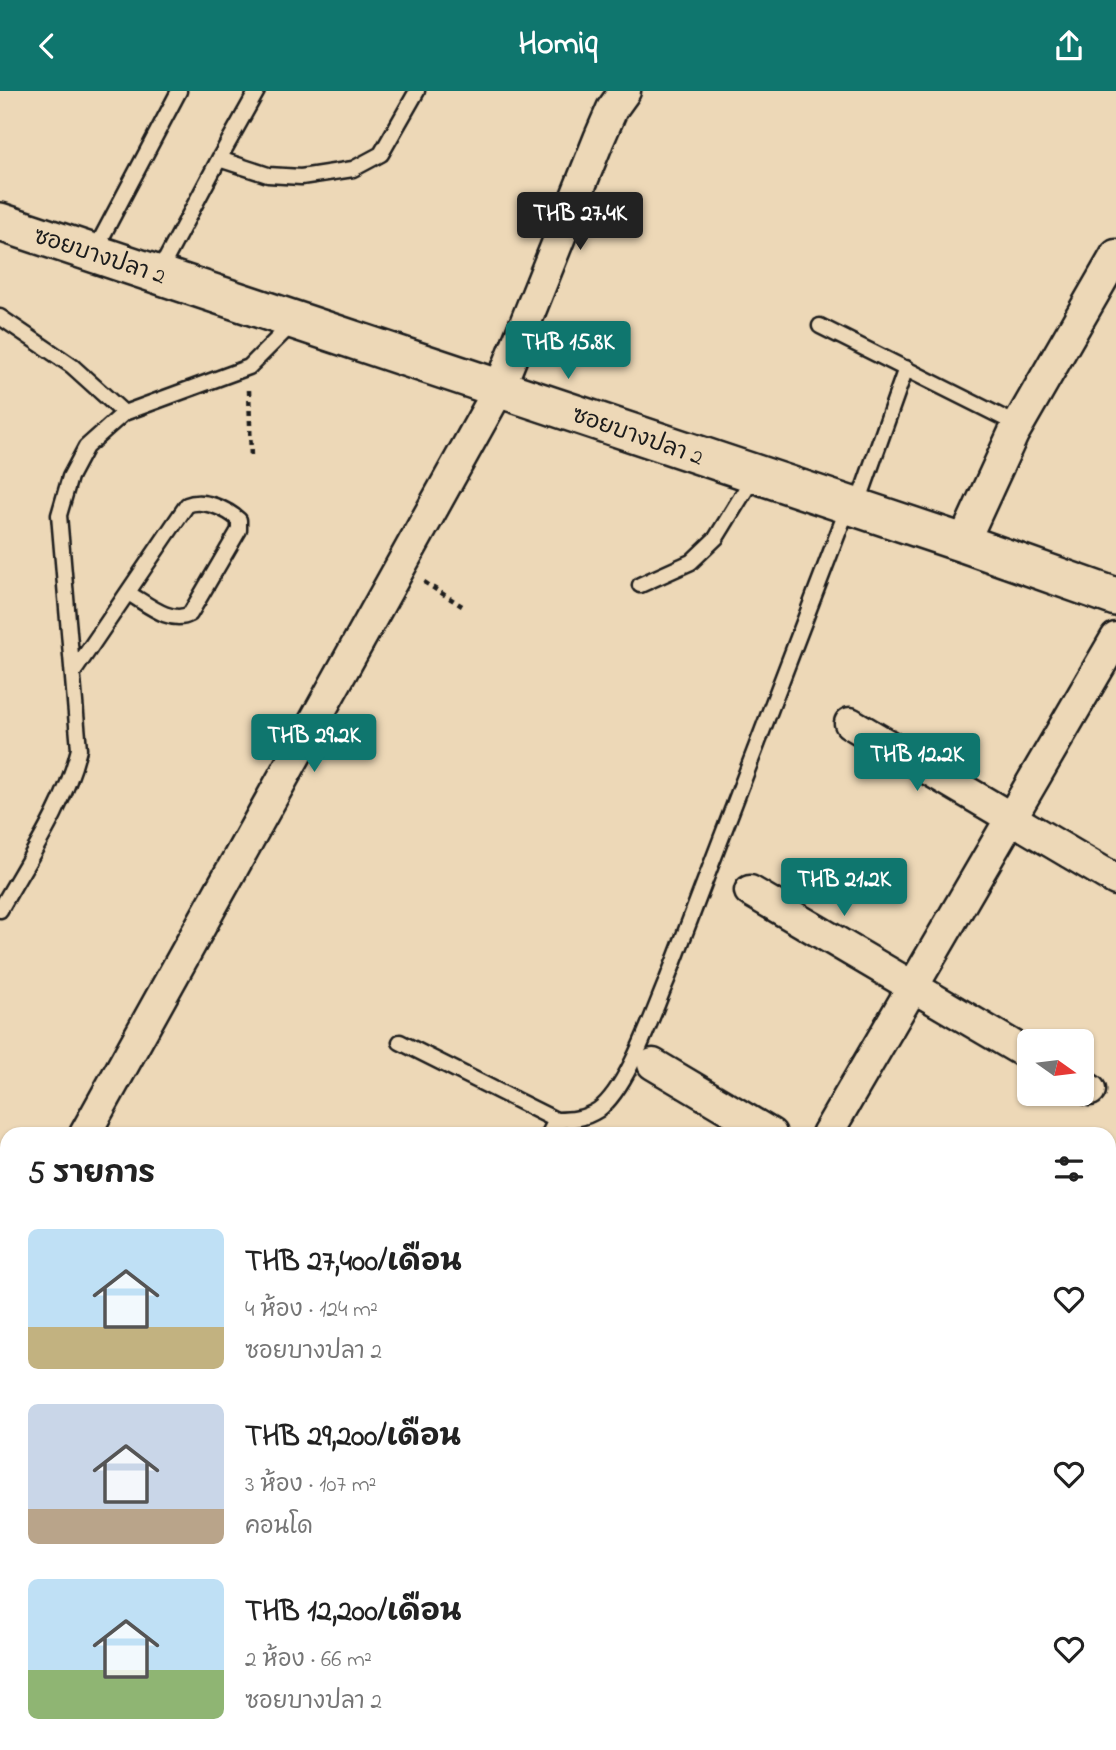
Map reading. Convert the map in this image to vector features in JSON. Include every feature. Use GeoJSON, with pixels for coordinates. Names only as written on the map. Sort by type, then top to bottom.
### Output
{"type":"FeatureCollection","features":[{"type":"Feature","properties":{"kind":"street"},"geometry":{"type":"LineString","coordinates":[[89,1127],[499,389],[612,109],[625,91]]}},
{"type":"Feature","properties":{"kind":"street","name":"ซอยบางปลา 2"},"geometry":{"type":"LineString","coordinates":[[0,222],[963,543],[1116,597]]}},
{"type":"Feature","properties":{"kind":"street"},"geometry":{"type":"LineString","coordinates":[[963,543],[1018,425],[1116,255]]}},
{"type":"Feature","properties":{"kind":"street"},"geometry":{"type":"LineString","coordinates":[[831,1127],[1116,638]]}},
{"type":"Feature","properties":{"kind":"street"},"geometry":{"type":"LineString","coordinates":[[850,723],[1116,880]]}},
{"type":"Feature","properties":{"kind":"street"},"geometry":{"type":"LineString","coordinates":[[750,891],[1017,1048]]}},
{"type":"Feature","properties":{"kind":"street"},"geometry":{"type":"LineString","coordinates":[[653,1064],[759,1127]]}},
{"type":"Feature","properties":{"kind":"lane"},"geometry":{"type":"LineString","coordinates":[[94,252],[179,91]]}},
{"type":"Feature","properties":{"kind":"lane"},"geometry":{"type":"LineString","coordinates":[[158,274],[257,91]]}},
{"type":"Feature","properties":{"kind":"lane"},"geometry":{"type":"LineString","coordinates":[[219,159],[268,174],[301,177],[354,169],[381,154],[417,91]]}},
{"type":"Feature","properties":{"kind":"lane"},"geometry":{"type":"LineString","coordinates":[[0,317],[72,366],[124,413]]}},
{"type":"Feature","properties":{"kind":"lane"},"geometry":{"type":"LineString","coordinates":[[0,910],[64,795],[74,772],[79,749],[59,515],[71,477],[86,447],[124,413],[249,367],[295,321]]}},
{"type":"Feature","properties":{"kind":"lane"},"geometry":{"type":"LineString","coordinates":[[820,326],[1018,425]]}},
{"type":"Feature","properties":{"kind":"lane"},"geometry":{"type":"LineString","coordinates":[[400,1042],[556,1120],[576,1120],[598,1109],[616,1090],[636,1055],[906,369]]}},
{"type":"Feature","properties":{"kind":"lane"},"geometry":{"type":"LineString","coordinates":[[640,585],[691,562],[716,538],[755,475]]}},
{"type":"Feature","properties":{"kind":"lane"},"geometry":{"type":"LineString","coordinates":[[73,673],[187,505],[196,501],[208,504],[233,514],[239,520],[239,530],[190,614],[182,618],[172,618],[128,593]]}},
{"type":"Feature","properties":{"kind":"lane"},"geometry":{"type":"LineString","coordinates":[[552,1127],[556,1120]]}},
{"type":"Feature","properties":{"kind":"path"},"geometry":{"type":"LineString","coordinates":[[249,367],[251,459]]}},
{"type":"Feature","properties":{"kind":"path"},"geometry":{"type":"LineString","coordinates":[[400,567],[462,606]]}}]}
